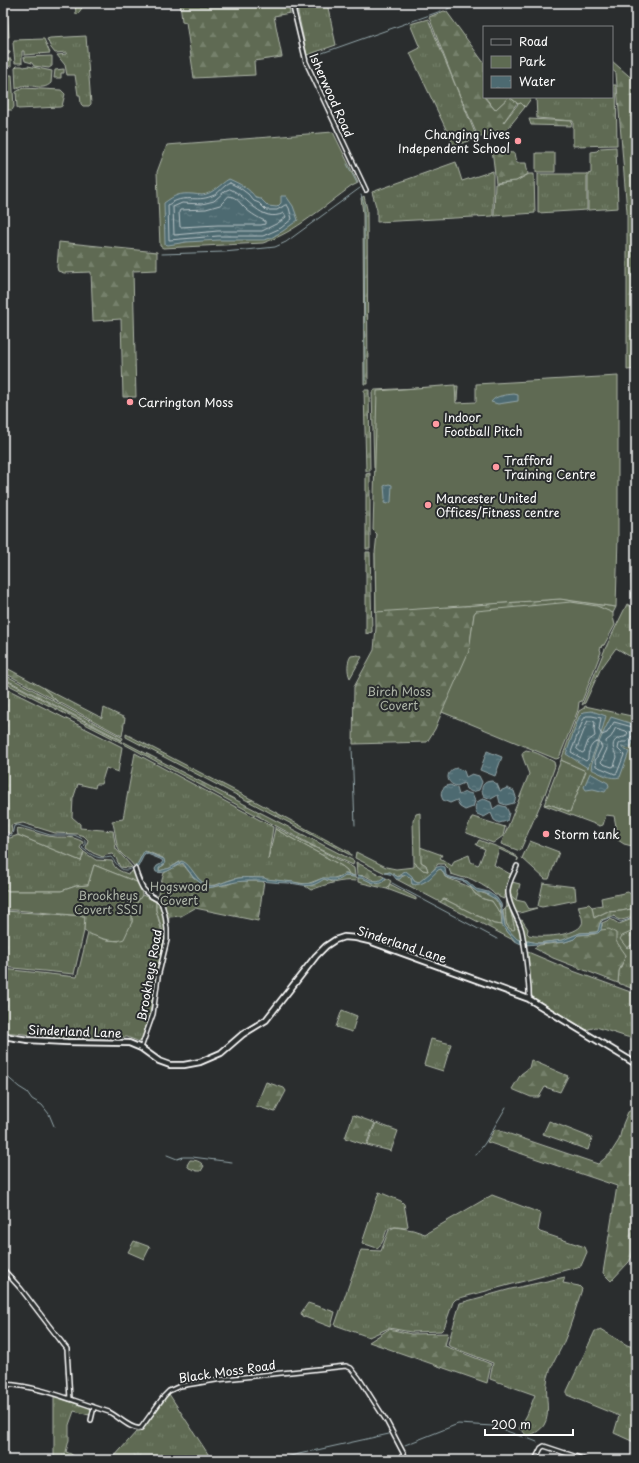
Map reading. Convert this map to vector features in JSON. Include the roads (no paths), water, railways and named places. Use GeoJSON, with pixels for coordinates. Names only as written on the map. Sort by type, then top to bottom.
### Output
{"type":"FeatureCollection","features":[{"type":"Feature","properties":{"kind":"street","name":"Isherwood Road"},"geometry":{"type":"LineString","coordinates":[[292,3],[306,62],[366,190]]}},
{"type":"Feature","properties":{"kind":"street"},"geometry":{"type":"LineString","coordinates":[[517,866],[508,886],[508,893],[523,938],[528,999]]}},
{"type":"Feature","properties":{"kind":"street","name":"Brookheys Road"},"geometry":{"type":"LineString","coordinates":[[135,869],[145,892],[161,901],[167,929],[167,940],[158,977],[153,1014],[141,1048]]}},
{"type":"Feature","properties":{"kind":"street","name":"Sinderland Lane"},"geometry":{"type":"LineString","coordinates":[[3,1036],[28,1040],[129,1043],[141,1048],[159,1061],[173,1065],[184,1065],[200,1062],[221,1053],[243,1034],[266,1020],[321,950],[331,942],[344,937],[369,941],[528,999],[636,1064]]}},
{"type":"Feature","properties":{"kind":"street"},"geometry":{"type":"LineString","coordinates":[[3,1269],[21,1289],[67,1349],[70,1399]]}},
{"type":"Feature","properties":{"kind":"street","name":"Black Moss Road"},"geometry":{"type":"LineString","coordinates":[[3,1384],[28,1386],[70,1399],[117,1415],[134,1428],[138,1429],[169,1390],[180,1386],[216,1380],[346,1366],[351,1368],[360,1378],[407,1460]]}},
{"type":"Feature","properties":{"kind":"street"},"geometry":{"type":"LineString","coordinates":[[90,1420],[94,1407]]}},
{"type":"Feature","properties":{"kind":"street"},"geometry":{"type":"LineString","coordinates":[[535,1460],[541,1447],[544,1446],[586,1460]]}},
{"type":"Feature","properties":{"kind":"water"},"geometry":{"type":"Polygon","coordinates":[[[229,179],[244,187],[268,206],[277,207],[281,203],[281,196],[286,196],[293,206],[298,220],[283,231],[264,240],[219,240],[168,245],[165,244],[164,203],[174,196],[181,194],[206,194],[213,191],[229,179]]]}},
{"type":"Feature","properties":{"kind":"water"},"geometry":{"type":"Polygon","coordinates":[[[514,394],[518,395],[518,401],[498,404],[491,402],[498,397],[514,394]]]}},
{"type":"Feature","properties":{"kind":"water"},"geometry":{"type":"Polygon","coordinates":[[[389,484],[392,485],[391,502],[387,504],[384,503],[384,486],[389,484]]]}},
{"type":"Feature","properties":{"kind":"water"},"geometry":{"type":"Polygon","coordinates":[[[592,711],[606,716],[588,768],[566,754],[579,717],[584,712],[592,711]]]}},
{"type":"Feature","properties":{"kind":"water"},"geometry":{"type":"Polygon","coordinates":[[[611,717],[636,725],[636,734],[631,747],[629,749],[622,746],[622,748],[629,752],[620,777],[616,778],[605,776],[591,769],[596,750],[611,717]]]}},
{"type":"Feature","properties":{"kind":"water"},"geometry":{"type":"Polygon","coordinates":[[[487,751],[502,757],[495,776],[480,770],[487,751]]]}},
{"type":"Feature","properties":{"kind":"water"},"geometry":{"type":"Polygon","coordinates":[[[457,768],[464,771],[466,777],[472,774],[479,776],[482,782],[479,790],[472,792],[466,789],[464,783],[457,786],[450,783],[448,777],[450,771],[457,768]]]}},
{"type":"Feature","properties":{"kind":"water"},"geometry":{"type":"Polygon","coordinates":[[[590,773],[608,783],[609,786],[605,792],[593,789],[586,790],[584,787],[590,773]]]}},
{"type":"Feature","properties":{"kind":"water"},"geometry":{"type":"Polygon","coordinates":[[[492,781],[497,784],[500,791],[507,788],[514,791],[516,797],[514,803],[506,805],[500,803],[498,795],[491,799],[484,796],[482,788],[484,784],[492,781]]]}},
{"type":"Feature","properties":{"kind":"water"},"geometry":{"type":"Polygon","coordinates":[[[450,785],[457,788],[459,795],[465,792],[472,794],[475,801],[473,807],[465,810],[460,807],[457,800],[450,803],[443,800],[441,792],[443,788],[450,785]]]}},
{"type":"Feature","properties":{"kind":"water"},"geometry":{"type":"Polygon","coordinates":[[[484,799],[491,802],[493,809],[499,805],[506,807],[509,813],[507,821],[499,823],[494,820],[491,813],[484,817],[477,814],[475,806],[477,802],[484,799]]]}},
{"type":"Feature","properties":{"kind":"water"},"geometry":{"type":"Polygon","coordinates":[[[144,851],[164,859],[165,864],[159,868],[159,871],[170,868],[182,861],[188,865],[202,883],[209,886],[243,878],[265,878],[302,884],[312,883],[323,878],[337,878],[345,874],[355,877],[345,876],[335,881],[324,879],[306,886],[288,883],[252,881],[237,882],[207,888],[193,877],[183,863],[164,872],[156,872],[155,869],[163,861],[145,853],[138,867],[135,868],[134,866],[137,865],[144,851]]]}},
{"type":"Feature","properties":{"kind":"water"},"geometry":{"type":"Polygon","coordinates":[[[437,867],[445,867],[447,876],[467,881],[476,889],[488,892],[497,898],[501,904],[505,926],[517,939],[521,940],[521,944],[515,941],[502,925],[500,905],[495,899],[485,893],[477,892],[465,882],[446,877],[441,869],[423,883],[416,885],[412,884],[411,878],[406,875],[403,875],[400,879],[396,879],[393,875],[385,873],[390,872],[398,877],[406,871],[412,876],[414,881],[418,883],[437,867]]]}},
{"type":"Feature","properties":{"kind":"water"},"geometry":{"type":"Polygon","coordinates":[[[357,875],[374,881],[381,880],[384,877],[386,878],[383,882],[376,883],[358,878],[357,875]]]}},
{"type":"Feature","properties":{"kind":"water"},"geometry":{"type":"Polygon","coordinates":[[[600,923],[602,923],[601,930],[598,933],[578,935],[574,939],[565,942],[525,945],[525,942],[528,941],[538,943],[563,940],[580,933],[596,932],[598,931],[600,923]]]}},
{"type":"Feature","properties":{"kind":"waterway"},"geometry":{"type":"LineString","coordinates":[[447,9],[461,3]]}},
{"type":"Feature","properties":{"kind":"waterway"},"geometry":{"type":"LineString","coordinates":[[308,58],[441,11]]}},
{"type":"Feature","properties":{"kind":"waterway"},"geometry":{"type":"LineString","coordinates":[[347,164],[357,183]]}},
{"type":"Feature","properties":{"kind":"waterway"},"geometry":{"type":"LineString","coordinates":[[162,254],[224,252],[275,247],[286,242],[360,188]]}},
{"type":"Feature","properties":{"kind":"waterway"},"geometry":{"type":"LineString","coordinates":[[361,195],[364,204],[365,383]]}},
{"type":"Feature","properties":{"kind":"waterway"},"geometry":{"type":"LineString","coordinates":[[352,747],[355,825]]}},
{"type":"Feature","properties":{"kind":"waterway"},"geometry":{"type":"LineString","coordinates":[[3,831],[9,836],[12,835],[14,826],[18,825],[50,835],[74,835],[85,840],[85,845],[82,848],[93,855],[99,858],[111,857],[123,870],[135,867]]}},
{"type":"Feature","properties":{"kind":"waterway"},"geometry":{"type":"LineString","coordinates":[[392,883],[497,939]]}},
{"type":"Feature","properties":{"kind":"waterway"},"geometry":{"type":"LineString","coordinates":[[601,922],[611,917],[621,922],[636,917]]}},
{"type":"Feature","properties":{"kind":"waterway"},"geometry":{"type":"LineString","coordinates":[[3,1048],[7,1040]]}},
{"type":"Feature","properties":{"kind":"waterway"},"geometry":{"type":"LineString","coordinates":[[3,1073],[27,1092],[32,1099],[42,1105],[49,1114],[54,1126]]}},
{"type":"Feature","properties":{"kind":"waterway"},"geometry":{"type":"LineString","coordinates":[[476,1155],[485,1143],[506,1107]]}},
{"type":"Feature","properties":{"kind":"waterway"},"geometry":{"type":"LineString","coordinates":[[167,1155],[177,1159],[192,1157],[232,1162]]}},
{"type":"Feature","properties":{"kind":"waterway"},"geometry":{"type":"LineString","coordinates":[[405,1445],[458,1424],[493,1426],[523,1437]]}},
{"type":"Feature","properties":{"kind":"waterway"},"geometry":{"type":"LineString","coordinates":[[272,1460],[389,1434]]}},
{"type":"Feature","properties":{"kind":"waterway"},"geometry":{"type":"LineString","coordinates":[[527,1438],[537,1442]]}},
{"type":"Feature","properties":{"kind":"place","name":"Changing Lives Independent School"},"geometry":{"type":"Point","coordinates":[518,141]}},
{"type":"Feature","properties":{"kind":"place","name":"Carrington Moss"},"geometry":{"type":"Point","coordinates":[130,402]}},
{"type":"Feature","properties":{"kind":"place","name":"Indoor Football Pitch"},"geometry":{"type":"Point","coordinates":[436,424]}},
{"type":"Feature","properties":{"kind":"place","name":"Trafford Training Centre"},"geometry":{"type":"Point","coordinates":[496,467]}},
{"type":"Feature","properties":{"kind":"place","name":"Mancester United Offices/Fitness centre"},"geometry":{"type":"Point","coordinates":[428,505]}},
{"type":"Feature","properties":{"kind":"place","name":"Storm tank"},"geometry":{"type":"Point","coordinates":[546,834]}},
{"type":"Feature","properties":{"kind":"park label","name":"Birch Moss Covert"},"geometry":{"type":"Point","coordinates":[399,698]}},
{"type":"Feature","properties":{"kind":"park label","name":"Hogswood Covert"},"geometry":{"type":"Point","coordinates":[179,893]}},
{"type":"Feature","properties":{"kind":"park label","name":"Brookheys Covert SSSI"},"geometry":{"type":"Point","coordinates":[108,902]}}]}
